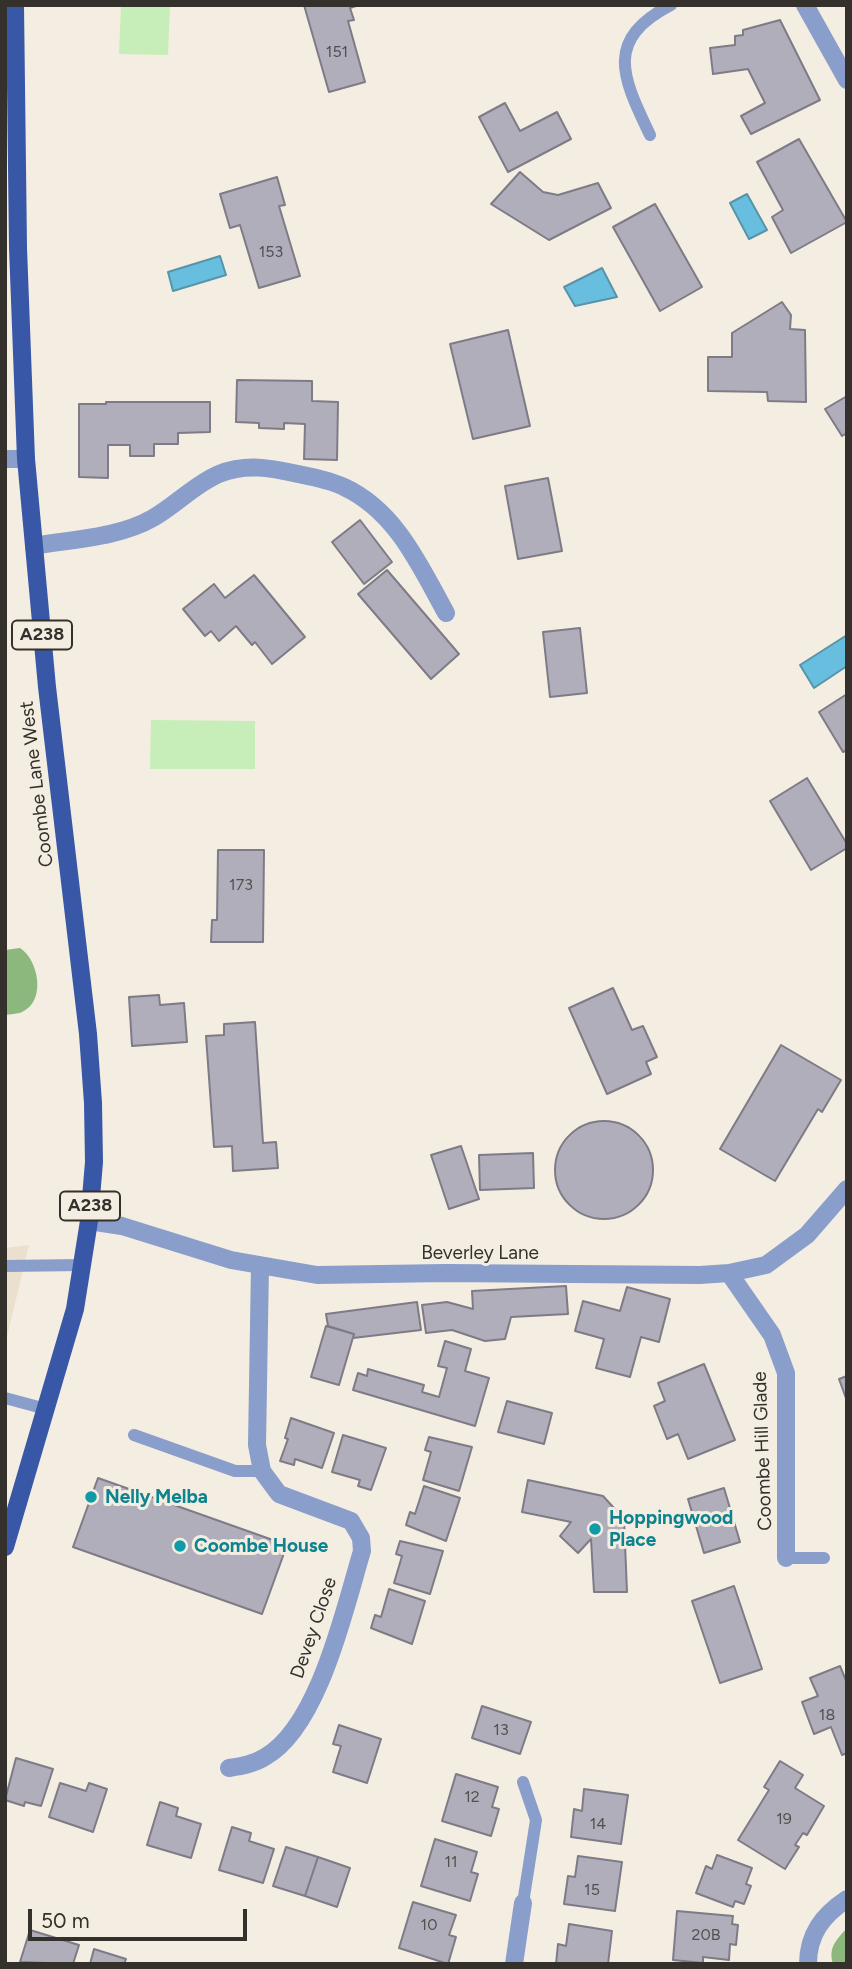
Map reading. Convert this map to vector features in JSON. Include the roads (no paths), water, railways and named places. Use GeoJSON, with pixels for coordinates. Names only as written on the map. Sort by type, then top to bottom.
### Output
{"type":"FeatureCollection","features":[{"type":"Feature","properties":{"kind":"main road","name":"Coombe Lane West"},"geometry":{"type":"LineString","coordinates":[[5,1546],[75,1310],[89,1221],[94,1162],[90,1062],[33,545],[11,248],[15,5]]}},
{"type":"Feature","properties":{"kind":"street"},"geometry":{"type":"LineString","coordinates":[[805,5],[847,80]]}},
{"type":"Feature","properties":{"kind":"street"},"geometry":{"type":"LineString","coordinates":[[5,459],[26,459]]}},
{"type":"Feature","properties":{"kind":"street"},"geometry":{"type":"LineString","coordinates":[[33,545],[132,527],[152,519],[219,474],[242,468],[268,467],[343,486],[370,502],[395,526],[446,613]]}},
{"type":"Feature","properties":{"kind":"street","name":"Beverley Lane"},"geometry":{"type":"LineString","coordinates":[[89,1221],[122,1226],[231,1261],[317,1275],[700,1275],[729,1273],[766,1265],[807,1235],[847,1189]]}},
{"type":"Feature","properties":{"kind":"street"},"geometry":{"type":"LineString","coordinates":[[260,1265],[257,1445],[262,1471]]}},
{"type":"Feature","properties":{"kind":"street","name":"Coombe Hill Glade"},"geometry":{"type":"LineString","coordinates":[[729,1273],[772,1335],[786,1373],[786,1558]]}},
{"type":"Feature","properties":{"kind":"street","name":"Devey Close"},"geometry":{"type":"LineString","coordinates":[[229,1768],[248,1765],[267,1756],[290,1736],[310,1705],[331,1654],[362,1551],[361,1538],[351,1521],[279,1494],[262,1471]]}},
{"type":"Feature","properties":{"kind":"street"},"geometry":{"type":"LineString","coordinates":[[808,1964],[811,1940],[820,1922],[847,1899]]}},
{"type":"Feature","properties":{"kind":"street"},"geometry":{"type":"LineString","coordinates":[[514,1964],[523,1903]]}},
{"type":"Feature","properties":{"kind":"lane"},"geometry":{"type":"LineString","coordinates":[[650,135],[633,99],[628,79],[626,47],[633,32],[648,17],[671,5]]}},
{"type":"Feature","properties":{"kind":"lane"},"geometry":{"type":"LineString","coordinates":[[5,1266],[82,1265]]}},
{"type":"Feature","properties":{"kind":"lane"},"geometry":{"type":"LineString","coordinates":[[5,1398],[46,1409]]}},
{"type":"Feature","properties":{"kind":"lane"},"geometry":{"type":"LineString","coordinates":[[134,1436],[235,1471],[262,1471]]}},
{"type":"Feature","properties":{"kind":"lane"},"geometry":{"type":"LineString","coordinates":[[786,1558],[824,1558]]}},
{"type":"Feature","properties":{"kind":"lane"},"geometry":{"type":"LineString","coordinates":[[523,1782],[536,1820],[523,1903]]}},
{"type":"Feature","properties":{"kind":"water"},"geometry":{"type":"Polygon","coordinates":[[[747,194],[767,230],[749,239],[730,203],[747,194]]]}},
{"type":"Feature","properties":{"kind":"water"},"geometry":{"type":"Polygon","coordinates":[[[220,256],[226,275],[173,291],[168,272],[220,256]]]}},
{"type":"Feature","properties":{"kind":"water"},"geometry":{"type":"Polygon","coordinates":[[[602,268],[617,297],[575,306],[564,287],[602,268]]]}},
{"type":"Feature","properties":{"kind":"water"},"geometry":{"type":"Polygon","coordinates":[[[847,635],[847,666],[814,688],[800,665],[847,635]]]}},
{"type":"Feature","properties":{"kind":"place","name":"Nelly Melba"},"geometry":{"type":"Point","coordinates":[91,1497]}},
{"type":"Feature","properties":{"kind":"place","name":"Hoppingwood Place"},"geometry":{"type":"Point","coordinates":[595,1529]}},
{"type":"Feature","properties":{"kind":"place","name":"Coombe House"},"geometry":{"type":"Point","coordinates":[180,1546]}}]}
